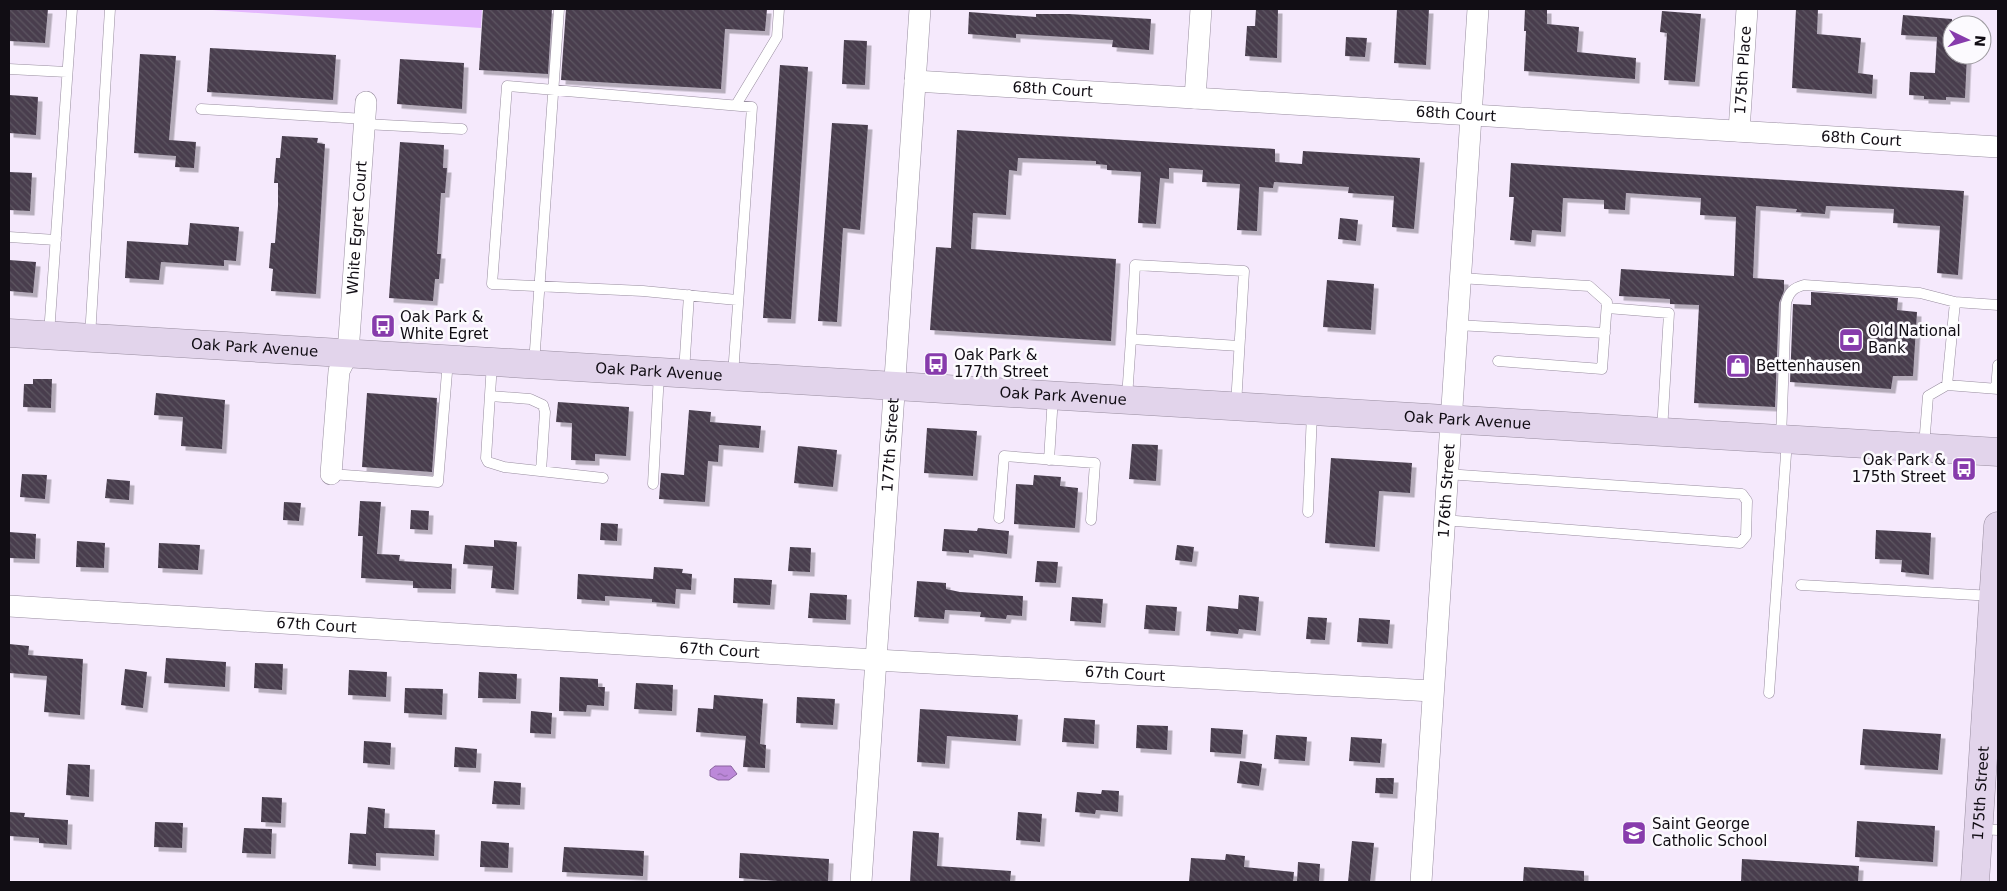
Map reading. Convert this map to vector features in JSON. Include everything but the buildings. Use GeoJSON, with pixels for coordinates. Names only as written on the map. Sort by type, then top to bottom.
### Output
{"type":"FeatureCollection","features":[{"type":"Feature","properties":{"kind":"street","name":"177th Street"},"geometry":{"type":"LineString","coordinates":[[861,882],[920,9]]}},
{"type":"Feature","properties":{"kind":"street"},"geometry":{"type":"LineString","coordinates":[[1195,98],[1201,9]]}},
{"type":"Feature","properties":{"kind":"street","name":"176th Street"},"geometry":{"type":"LineString","coordinates":[[1421,882],[1446,474],[1478,9]]}},
{"type":"Feature","properties":{"kind":"street","name":"175th Place"},"geometry":{"type":"LineString","coordinates":[[1740,131],[1747,9]]}},
{"type":"Feature","properties":{"kind":"street","name":"68th Court"},"geometry":{"type":"LineString","coordinates":[[915,82],[1998,147]]}},
{"type":"Feature","properties":{"kind":"street","name":"White Egret Court"},"geometry":{"type":"LineString","coordinates":[[348,353],[365,115]]}},
{"type":"Feature","properties":{"kind":"street","name":"Oak Park Avenue"},"geometry":{"type":"LineString","coordinates":[[9,333],[1998,452]]}},
{"type":"Feature","properties":{"kind":"street"},"geometry":{"type":"LineString","coordinates":[[332,474],[338,371],[348,353]]}},
{"type":"Feature","properties":{"kind":"street","name":"175th Street"},"geometry":{"type":"LineString","coordinates":[[1975,882],[1988,830],[1994,596],[1998,526]]}},
{"type":"Feature","properties":{"kind":"street","name":"67th Court"},"geometry":{"type":"LineString","coordinates":[[9,606],[876,660],[1432,691]]}},
{"type":"Feature","properties":{"kind":"lane"},"geometry":{"type":"LineString","coordinates":[[49,336],[72,9]]}},
{"type":"Feature","properties":{"kind":"lane"},"geometry":{"type":"LineString","coordinates":[[90,338],[110,9]]}},
{"type":"Feature","properties":{"kind":"lane"},"geometry":{"type":"LineString","coordinates":[[534,364],[559,9]]}},
{"type":"Feature","properties":{"kind":"lane"},"geometry":{"type":"LineString","coordinates":[[736,105],[777,37],[779,9]]}},
{"type":"Feature","properties":{"kind":"lane"},"geometry":{"type":"LineString","coordinates":[[9,69],[68,72]]}},
{"type":"Feature","properties":{"kind":"lane"},"geometry":{"type":"LineString","coordinates":[[733,376],[752,106],[507,86],[492,284],[689,295],[737,300]]}},
{"type":"Feature","properties":{"kind":"lane"},"geometry":{"type":"LineString","coordinates":[[201,109],[365,115],[462,129]]}},
{"type":"Feature","properties":{"kind":"lane"},"geometry":{"type":"LineString","coordinates":[[9,237],[56,240]]}},
{"type":"Feature","properties":{"kind":"lane"},"geometry":{"type":"LineString","coordinates":[[1127,400],[1135,265],[1244,271],[1236,407]]}},
{"type":"Feature","properties":{"kind":"lane"},"geometry":{"type":"LineString","coordinates":[[1459,278],[1589,286],[1607,302],[1602,370],[1498,361]]}},
{"type":"Feature","properties":{"kind":"lane"},"geometry":{"type":"LineString","coordinates":[[1769,693],[1784,439],[1786,303],[1789,294],[1794,288],[1804,285],[1920,293],[1955,302],[1998,305]]}},
{"type":"Feature","properties":{"kind":"lane"},"geometry":{"type":"LineString","coordinates":[[653,484],[672,373],[689,295]]}},
{"type":"Feature","properties":{"kind":"lane"},"geometry":{"type":"LineString","coordinates":[[1947,385],[1955,302]]}},
{"type":"Feature","properties":{"kind":"lane"},"geometry":{"type":"LineString","coordinates":[[1607,308],[1668,312],[1662,432]]}},
{"type":"Feature","properties":{"kind":"lane"},"geometry":{"type":"LineString","coordinates":[[1456,325],[1605,333]]}},
{"type":"Feature","properties":{"kind":"lane"},"geometry":{"type":"LineString","coordinates":[[1131,339],[1240,346]]}},
{"type":"Feature","properties":{"kind":"lane"},"geometry":{"type":"LineString","coordinates":[[332,474],[438,482],[448,359]]}},
{"type":"Feature","properties":{"kind":"lane"},"geometry":{"type":"LineString","coordinates":[[492,362],[486,458],[488,462],[504,468],[603,478]]}},
{"type":"Feature","properties":{"kind":"lane"},"geometry":{"type":"LineString","coordinates":[[1924,448],[1928,396],[1947,385],[1997,389],[1998,365]]}},
{"type":"Feature","properties":{"kind":"lane"},"geometry":{"type":"LineString","coordinates":[[490,396],[538,401],[543,405],[545,412],[541,471]]}},
{"type":"Feature","properties":{"kind":"lane"},"geometry":{"type":"LineString","coordinates":[[1049,460],[1053,396]]}},
{"type":"Feature","properties":{"kind":"lane"},"geometry":{"type":"LineString","coordinates":[[1308,512],[1312,411]]}},
{"type":"Feature","properties":{"kind":"lane"},"geometry":{"type":"LineString","coordinates":[[999,518],[1004,456],[1095,463],[1091,520]]}},
{"type":"Feature","properties":{"kind":"lane"},"geometry":{"type":"LineString","coordinates":[[1443,520],[1740,543],[1746,536],[1747,501],[1742,494],[1446,474]]}},
{"type":"Feature","properties":{"kind":"lane"},"geometry":{"type":"LineString","coordinates":[[1801,585],[1994,596]]}},
{"type":"Feature","properties":{"kind":"shaded area"},"geometry":{"type":"Polygon","coordinates":[[[198,9],[482,9],[481,28],[198,9]]]}},
{"type":"Feature","properties":{"kind":"water"},"geometry":{"type":"Polygon","coordinates":[[[715,766],[731,766],[737,774],[729,780],[718,780],[710,776],[710,770],[715,766]]]}},
{"type":"Feature","properties":{"kind":"place","name":"Oak Park & White Egret"},"geometry":{"type":"Point","coordinates":[383,326]}},
{"type":"Feature","properties":{"kind":"place","name":"Old National Bank"},"geometry":{"type":"Point","coordinates":[1851,340]}},
{"type":"Feature","properties":{"kind":"place","name":"Oak Park & 177th Street"},"geometry":{"type":"Point","coordinates":[936,364]}},
{"type":"Feature","properties":{"kind":"place","name":"Bettenhausen"},"geometry":{"type":"Point","coordinates":[1738,366]}},
{"type":"Feature","properties":{"kind":"place","name":"Oak Park & 175th Street"},"geometry":{"type":"Point","coordinates":[1964,469]}},
{"type":"Feature","properties":{"kind":"place","name":"Saint George Catholic School"},"geometry":{"type":"Point","coordinates":[1634,833]}}]}
